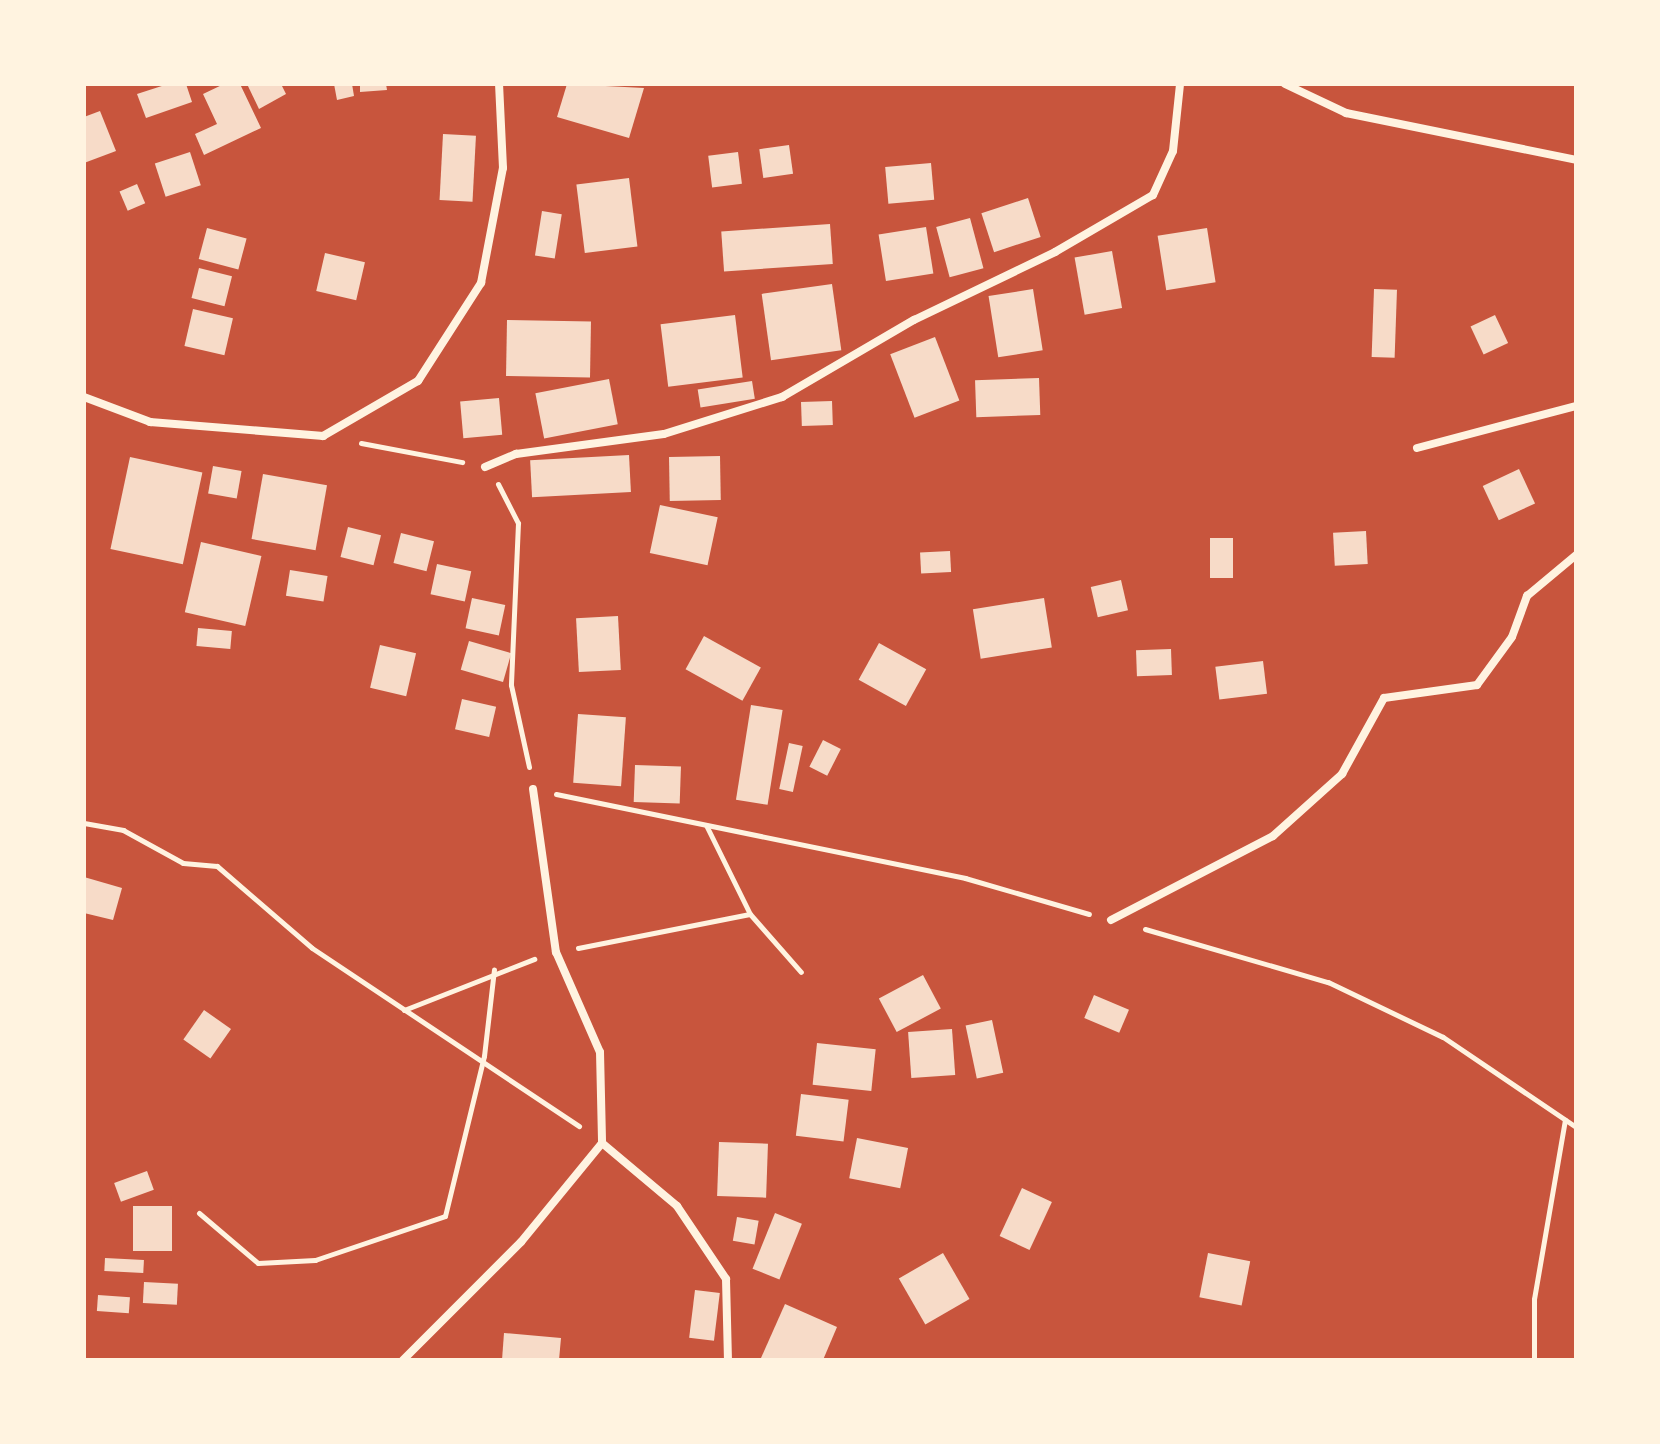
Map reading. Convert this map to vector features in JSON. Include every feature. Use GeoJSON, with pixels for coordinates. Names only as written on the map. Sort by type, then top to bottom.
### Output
{"type":"FeatureCollection","features":[{"type":"Feature","properties":{"kind":"street"},"geometry":{"type":"LineString","coordinates":[[84,397],[150,422],[323,436],[418,381],[481,283],[503,168],[499,84]]}},
{"type":"Feature","properties":{"kind":"street"},"geometry":{"type":"LineString","coordinates":[[485,467],[516,454],[664,434],[782,397],[914,320],[1055,252],[1153,195],[1173,151],[1180,84]]}},
{"type":"Feature","properties":{"kind":"street"},"geometry":{"type":"LineString","coordinates":[[1285,84],[1346,113],[1576,160]]}},
{"type":"Feature","properties":{"kind":"street"},"geometry":{"type":"LineString","coordinates":[[1417,448],[1576,406]]}},
{"type":"Feature","properties":{"kind":"street"},"geometry":{"type":"LineString","coordinates":[[1111,920],[1273,836],[1342,774],[1384,698],[1477,685],[1512,637],[1527,596],[1576,555]]}},
{"type":"Feature","properties":{"kind":"street"},"geometry":{"type":"LineString","coordinates":[[403,1360],[521,1242],[602,1143],[600,1052],[556,952],[533,789]]}},
{"type":"Feature","properties":{"kind":"street"},"geometry":{"type":"LineString","coordinates":[[602,1143],[677,1206],[726,1279],[728,1360]]}},
{"type":"Feature","properties":{"kind":"path"},"geometry":{"type":"LineString","coordinates":[[323,436],[485,467],[518,523],[511,685],[533,789],[965,878],[1328,982],[1443,1037],[1576,1127]]}},
{"type":"Feature","properties":{"kind":"path"},"geometry":{"type":"LineString","coordinates":[[84,823],[123,830],[183,863],[217,866],[312,948],[404,1010],[484,1056],[602,1143]]}},
{"type":"Feature","properties":{"kind":"path"},"geometry":{"type":"LineString","coordinates":[[706,825],[750,914],[801,972]]}},
{"type":"Feature","properties":{"kind":"path"},"geometry":{"type":"LineString","coordinates":[[404,1010],[494,970],[556,952],[750,914]]}},
{"type":"Feature","properties":{"kind":"path"},"geometry":{"type":"LineString","coordinates":[[199,1213],[258,1263],[315,1260],[445,1216],[484,1056],[494,970]]}},
{"type":"Feature","properties":{"kind":"path"},"geometry":{"type":"LineString","coordinates":[[1534,1360],[1534,1299],[1565,1120]]}},
{"type":"Feature","properties":{"kind":"building"},"geometry":{"type":"Polygon","coordinates":[[[168,84],[186,84],[192,102],[146,118],[137,94],[168,84]]]}},
{"type":"Feature","properties":{"kind":"building"},"geometry":{"type":"Polygon","coordinates":[[[224,84],[240,84],[261,128],[204,155],[195,134],[217,124],[203,94],[224,84]]]}},
{"type":"Feature","properties":{"kind":"building"},"geometry":{"type":"Polygon","coordinates":[[[247,84],[281,84],[286,94],[259,109],[247,84]]]}},
{"type":"Feature","properties":{"kind":"building"},"geometry":{"type":"Polygon","coordinates":[[[334,84],[352,84],[354,96],[337,100],[334,84]]]}},
{"type":"Feature","properties":{"kind":"building"},"geometry":{"type":"Polygon","coordinates":[[[360,84],[386,84],[387,90],[360,92],[360,84]]]}},
{"type":"Feature","properties":{"kind":"building"},"geometry":{"type":"Polygon","coordinates":[[[567,84],[644,88],[629,138],[557,117],[567,84]]]}},
{"type":"Feature","properties":{"kind":"building"},"geometry":{"type":"Polygon","coordinates":[[[100,111],[116,151],[84,163],[84,117],[100,111]]]}},
{"type":"Feature","properties":{"kind":"building"},"geometry":{"type":"Polygon","coordinates":[[[443,134],[476,136],[473,202],[440,200],[443,134]]]}},
{"type":"Feature","properties":{"kind":"building"},"geometry":{"type":"Polygon","coordinates":[[[789,145],[793,174],[763,178],[759,149],[789,145]]]}},
{"type":"Feature","properties":{"kind":"building"},"geometry":{"type":"Polygon","coordinates":[[[190,152],[201,185],[166,197],[155,163],[190,152]]]}},
{"type":"Feature","properties":{"kind":"building"},"geometry":{"type":"Polygon","coordinates":[[[738,152],[742,184],[712,187],[708,156],[738,152]]]}},
{"type":"Feature","properties":{"kind":"building"},"geometry":{"type":"Polygon","coordinates":[[[931,163],[934,200],[888,204],[885,167],[931,163]]]}},
{"type":"Feature","properties":{"kind":"building"},"geometry":{"type":"Polygon","coordinates":[[[629,178],[637,246],[585,253],[576,184],[629,178]]]}},
{"type":"Feature","properties":{"kind":"building"},"geometry":{"type":"Polygon","coordinates":[[[137,184],[145,203],[128,211],[120,191],[137,184]]]}},
{"type":"Feature","properties":{"kind":"building"},"geometry":{"type":"Polygon","coordinates":[[[1028,198],[1041,237],[994,252],[981,213],[1028,198]]]}},
{"type":"Feature","properties":{"kind":"building"},"geometry":{"type":"Polygon","coordinates":[[[542,211],[562,214],[555,259],[535,255],[542,211]]]}},
{"type":"Feature","properties":{"kind":"building"},"geometry":{"type":"Polygon","coordinates":[[[970,218],[983,268],[950,277],[936,227],[970,218]]]}},
{"type":"Feature","properties":{"kind":"building"},"geometry":{"type":"Polygon","coordinates":[[[830,224],[833,264],[724,272],[721,232],[830,224]]]}},
{"type":"Feature","properties":{"kind":"building"},"geometry":{"type":"Polygon","coordinates":[[[926,227],[933,273],[886,281],[879,235],[926,227]]]}},
{"type":"Feature","properties":{"kind":"building"},"geometry":{"type":"Polygon","coordinates":[[[207,228],[247,239],[238,270],[199,259],[207,228]]]}},
{"type":"Feature","properties":{"kind":"building"},"geometry":{"type":"Polygon","coordinates":[[[1207,228],[1216,282],[1166,290],[1158,236],[1207,228]]]}},
{"type":"Feature","properties":{"kind":"building"},"geometry":{"type":"Polygon","coordinates":[[[1112,251],[1122,308],[1085,315],[1075,258],[1112,251]]]}},
{"type":"Feature","properties":{"kind":"building"},"geometry":{"type":"Polygon","coordinates":[[[325,253],[365,262],[356,300],[316,291],[325,253]]]}},
{"type":"Feature","properties":{"kind":"building"},"geometry":{"type":"Polygon","coordinates":[[[199,268],[232,276],[224,306],[192,298],[199,268]]]}},
{"type":"Feature","properties":{"kind":"building"},"geometry":{"type":"Polygon","coordinates":[[[832,284],[841,350],[771,360],[762,294],[832,284]]]}},
{"type":"Feature","properties":{"kind":"building"},"geometry":{"type":"Polygon","coordinates":[[[1033,289],[1043,350],[998,357],[989,296],[1033,289]]]}},
{"type":"Feature","properties":{"kind":"building"},"geometry":{"type":"Polygon","coordinates":[[[1374,289],[1397,290],[1395,358],[1372,357],[1374,289]]]}},
{"type":"Feature","properties":{"kind":"building"},"geometry":{"type":"Polygon","coordinates":[[[193,309],[233,318],[224,355],[184,346],[193,309]]]}},
{"type":"Feature","properties":{"kind":"building"},"geometry":{"type":"Polygon","coordinates":[[[735,315],[743,378],[668,387],[661,324],[735,315]]]}},
{"type":"Feature","properties":{"kind":"building"},"geometry":{"type":"Polygon","coordinates":[[[1495,315],[1508,343],[1484,355],[1471,326],[1495,315]]]}},
{"type":"Feature","properties":{"kind":"building"},"geometry":{"type":"Polygon","coordinates":[[[507,320],[591,321],[590,377],[506,376],[507,320]]]}},
{"type":"Feature","properties":{"kind":"building"},"geometry":{"type":"Polygon","coordinates":[[[935,337],[959,400],[915,418],[890,354],[935,337]]]}},
{"type":"Feature","properties":{"kind":"building"},"geometry":{"type":"Polygon","coordinates":[[[1039,378],[1040,415],[976,417],[975,380],[1039,378]]]}},
{"type":"Feature","properties":{"kind":"building"},"geometry":{"type":"Polygon","coordinates":[[[609,379],[618,424],[544,438],[535,393],[609,379]]]}},
{"type":"Feature","properties":{"kind":"building"},"geometry":{"type":"Polygon","coordinates":[[[752,381],[755,399],[700,407],[698,390],[752,381]]]}},
{"type":"Feature","properties":{"kind":"building"},"geometry":{"type":"Polygon","coordinates":[[[499,398],[502,435],[463,438],[460,401],[499,398]]]}},
{"type":"Feature","properties":{"kind":"building"},"geometry":{"type":"Polygon","coordinates":[[[832,401],[833,425],[802,426],[801,402],[832,401]]]}},
{"type":"Feature","properties":{"kind":"building"},"geometry":{"type":"Polygon","coordinates":[[[629,455],[631,492],[532,497],[530,460],[629,455]]]}},
{"type":"Feature","properties":{"kind":"building"},"geometry":{"type":"Polygon","coordinates":[[[720,456],[721,500],[670,501],[669,457],[720,456]]]}},
{"type":"Feature","properties":{"kind":"building"},"geometry":{"type":"Polygon","coordinates":[[[130,457],[202,472],[183,564],[110,549],[130,457]]]}},
{"type":"Feature","properties":{"kind":"building"},"geometry":{"type":"Polygon","coordinates":[[[213,466],[242,471],[237,499],[208,494],[213,466]]]}},
{"type":"Feature","properties":{"kind":"building"},"geometry":{"type":"Polygon","coordinates":[[[1519,469],[1535,503],[1499,520],[1483,486],[1519,469]]]}},
{"type":"Feature","properties":{"kind":"building"},"geometry":{"type":"Polygon","coordinates":[[[263,474],[327,485],[316,550],[252,539],[263,474]]]}},
{"type":"Feature","properties":{"kind":"building"},"geometry":{"type":"Polygon","coordinates":[[[660,505],[718,517],[708,565],[650,553],[660,505]]]}},
{"type":"Feature","properties":{"kind":"building"},"geometry":{"type":"Polygon","coordinates":[[[348,527],[381,535],[373,565],[341,557],[348,527]]]}},
{"type":"Feature","properties":{"kind":"building"},"geometry":{"type":"Polygon","coordinates":[[[1366,531],[1368,564],[1335,566],[1333,533],[1366,531]]]}},
{"type":"Feature","properties":{"kind":"building"},"geometry":{"type":"Polygon","coordinates":[[[401,533],[434,541],[426,571],[394,563],[401,533]]]}},
{"type":"Feature","properties":{"kind":"building"},"geometry":{"type":"Polygon","coordinates":[[[1210,538],[1233,538],[1233,578],[1210,578],[1210,538]]]}},
{"type":"Feature","properties":{"kind":"building"},"geometry":{"type":"Polygon","coordinates":[[[201,542],[261,556],[245,626],[185,612],[201,542]]]}},
{"type":"Feature","properties":{"kind":"building"},"geometry":{"type":"Polygon","coordinates":[[[950,551],[951,572],[921,574],[920,553],[950,551]]]}},
{"type":"Feature","properties":{"kind":"building"},"geometry":{"type":"Polygon","coordinates":[[[437,564],[471,571],[465,602],[431,594],[437,564]]]}},
{"type":"Feature","properties":{"kind":"building"},"geometry":{"type":"Polygon","coordinates":[[[290,570],[328,576],[323,602],[286,596],[290,570]]]}},
{"type":"Feature","properties":{"kind":"building"},"geometry":{"type":"Polygon","coordinates":[[[1121,580],[1128,610],[1098,617],[1091,587],[1121,580]]]}},
{"type":"Feature","properties":{"kind":"building"},"geometry":{"type":"Polygon","coordinates":[[[472,598],[505,605],[499,635],[466,628],[472,598]]]}},
{"type":"Feature","properties":{"kind":"building"},"geometry":{"type":"Polygon","coordinates":[[[1044,598],[1052,647],[981,659],[973,609],[1044,598]]]}},
{"type":"Feature","properties":{"kind":"building"},"geometry":{"type":"Polygon","coordinates":[[[618,616],[621,670],[579,672],[576,618],[618,616]]]}},
{"type":"Feature","properties":{"kind":"building"},"geometry":{"type":"Polygon","coordinates":[[[198,628],[232,631],[230,649],[196,646],[198,628]]]}},
{"type":"Feature","properties":{"kind":"building"},"geometry":{"type":"Polygon","coordinates":[[[704,636],[761,668],[742,701],[686,669],[704,636]]]}},
{"type":"Feature","properties":{"kind":"building"},"geometry":{"type":"Polygon","coordinates":[[[469,641],[511,653],[503,682],[461,670],[469,641]]]}},
{"type":"Feature","properties":{"kind":"building"},"geometry":{"type":"Polygon","coordinates":[[[879,643],[926,669],[906,706],[859,680],[879,643]]]}},
{"type":"Feature","properties":{"kind":"building"},"geometry":{"type":"Polygon","coordinates":[[[380,645],[416,653],[406,696],[370,688],[380,645]]]}},
{"type":"Feature","properties":{"kind":"building"},"geometry":{"type":"Polygon","coordinates":[[[1171,649],[1172,675],[1137,676],[1136,650],[1171,649]]]}},
{"type":"Feature","properties":{"kind":"building"},"geometry":{"type":"Polygon","coordinates":[[[1263,661],[1267,694],[1219,700],[1215,667],[1263,661]]]}},
{"type":"Feature","properties":{"kind":"building"},"geometry":{"type":"Polygon","coordinates":[[[462,699],[496,707],[489,737],[455,729],[462,699]]]}},
{"type":"Feature","properties":{"kind":"building"},"geometry":{"type":"Polygon","coordinates":[[[751,705],[783,710],[768,805],[736,800],[751,705]]]}},
{"type":"Feature","properties":{"kind":"building"},"geometry":{"type":"Polygon","coordinates":[[[578,714],[626,717],[621,786],[573,783],[578,714]]]}},
{"type":"Feature","properties":{"kind":"building"},"geometry":{"type":"Polygon","coordinates":[[[823,740],[841,749],[827,776],[809,767],[823,740]]]}},
{"type":"Feature","properties":{"kind":"building"},"geometry":{"type":"Polygon","coordinates":[[[789,743],[803,746],[793,792],[779,789],[789,743]]]}},
{"type":"Feature","properties":{"kind":"building"},"geometry":{"type":"Polygon","coordinates":[[[635,765],[681,767],[680,804],[634,802],[635,765]]]}},
{"type":"Feature","properties":{"kind":"building"},"geometry":{"type":"Polygon","coordinates":[[[84,877],[122,888],[113,920],[84,913],[84,877]]]}},
{"type":"Feature","properties":{"kind":"building"},"geometry":{"type":"Polygon","coordinates":[[[923,975],[941,1009],[897,1032],[879,998],[923,975]]]}},
{"type":"Feature","properties":{"kind":"building"},"geometry":{"type":"Polygon","coordinates":[[[1094,995],[1129,1010],[1119,1033],[1084,1018],[1094,995]]]}},
{"type":"Feature","properties":{"kind":"building"},"geometry":{"type":"Polygon","coordinates":[[[204,1010],[231,1029],[210,1058],[183,1039],[204,1010]]]}},
{"type":"Feature","properties":{"kind":"building"},"geometry":{"type":"Polygon","coordinates":[[[992,1020],[1003,1073],[977,1078],[966,1026],[992,1020]]]}},
{"type":"Feature","properties":{"kind":"building"},"geometry":{"type":"Polygon","coordinates":[[[952,1029],[955,1075],[911,1078],[908,1032],[952,1029]]]}},
{"type":"Feature","properties":{"kind":"building"},"geometry":{"type":"Polygon","coordinates":[[[817,1043],[876,1049],[871,1091],[813,1085],[817,1043]]]}},
{"type":"Feature","properties":{"kind":"building"},"geometry":{"type":"Polygon","coordinates":[[[801,1094],[849,1100],[844,1142],[796,1136],[801,1094]]]}},
{"type":"Feature","properties":{"kind":"building"},"geometry":{"type":"Polygon","coordinates":[[[857,1138],[908,1148],[900,1188],[849,1178],[857,1138]]]}},
{"type":"Feature","properties":{"kind":"building"},"geometry":{"type":"Polygon","coordinates":[[[719,1142],[768,1144],[766,1198],[717,1196],[719,1142]]]}},
{"type":"Feature","properties":{"kind":"building"},"geometry":{"type":"Polygon","coordinates":[[[147,1171],[154,1190],[121,1202],[114,1183],[147,1171]]]}},
{"type":"Feature","properties":{"kind":"building"},"geometry":{"type":"Polygon","coordinates":[[[1022,1188],[1052,1202],[1030,1250],[1000,1236],[1022,1188]]]}},
{"type":"Feature","properties":{"kind":"building"},"geometry":{"type":"Polygon","coordinates":[[[133,1206],[172,1206],[172,1251],[133,1251],[133,1206]]]}},
{"type":"Feature","properties":{"kind":"building"},"geometry":{"type":"Polygon","coordinates":[[[775,1213],[802,1224],[779,1279],[753,1269],[775,1213]]]}},
{"type":"Feature","properties":{"kind":"building"},"geometry":{"type":"Polygon","coordinates":[[[737,1217],[759,1221],[754,1244],[733,1241],[737,1217]]]}},
{"type":"Feature","properties":{"kind":"building"},"geometry":{"type":"Polygon","coordinates":[[[943,1253],[970,1299],[925,1324],[899,1278],[943,1253]]]}},
{"type":"Feature","properties":{"kind":"building"},"geometry":{"type":"Polygon","coordinates":[[[1208,1253],[1250,1261],[1242,1305],[1199,1297],[1208,1253]]]}},
{"type":"Feature","properties":{"kind":"building"},"geometry":{"type":"Polygon","coordinates":[[[105,1258],[144,1260],[143,1273],[104,1271],[105,1258]]]}},
{"type":"Feature","properties":{"kind":"building"},"geometry":{"type":"Polygon","coordinates":[[[144,1282],[178,1284],[177,1305],[143,1303],[144,1282]]]}},
{"type":"Feature","properties":{"kind":"building"},"geometry":{"type":"Polygon","coordinates":[[[695,1290],[720,1293],[714,1341],[689,1338],[695,1290]]]}},
{"type":"Feature","properties":{"kind":"building"},"geometry":{"type":"Polygon","coordinates":[[[98,1295],[130,1297],[129,1313],[97,1311],[98,1295]]]}},
{"type":"Feature","properties":{"kind":"building"},"geometry":{"type":"Polygon","coordinates":[[[785,1304],[837,1327],[823,1360],[761,1358],[785,1304]]]}},
{"type":"Feature","properties":{"kind":"building"},"geometry":{"type":"Polygon","coordinates":[[[504,1333],[561,1338],[559,1360],[502,1360],[504,1333]]]}}]}
